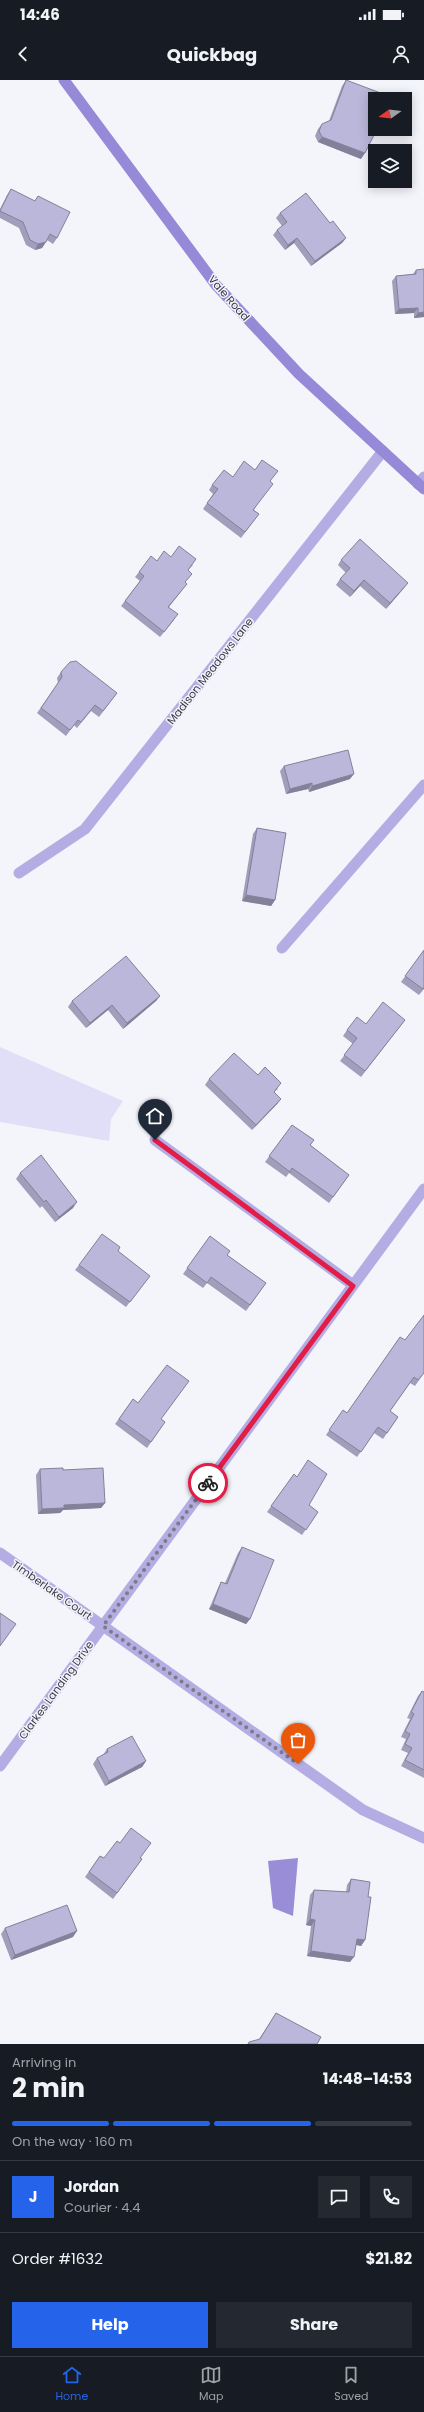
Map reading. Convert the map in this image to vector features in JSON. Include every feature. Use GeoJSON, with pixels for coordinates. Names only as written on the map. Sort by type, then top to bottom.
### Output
{"type":"FeatureCollection","features":[{"type":"Feature","properties":{"kind":"main road","name":"Vale Road"},"geometry":{"type":"LineString","coordinates":[[64,80],[216,285],[299,374],[340,414],[422,483]]}},
{"type":"Feature","properties":{"kind":"street","name":"Madison Meadows Lane"},"geometry":{"type":"LineString","coordinates":[[19,873],[85,829],[383,451]]}},
{"type":"Feature","properties":{"kind":"street"},"geometry":{"type":"LineString","coordinates":[[282,948],[424,785]]}},
{"type":"Feature","properties":{"kind":"street"},"geometry":{"type":"LineString","coordinates":[[155,1140],[353,1286]]}},
{"type":"Feature","properties":{"kind":"street","name":"Clarkes Landing Drive"},"geometry":{"type":"LineString","coordinates":[[0,1766],[424,1189]]}},
{"type":"Feature","properties":{"kind":"street","name":"Timberlake Court"},"geometry":{"type":"LineString","coordinates":[[0,1553],[363,1810],[424,1838]]}},
{"type":"Feature","properties":{"kind":"shaded area"},"geometry":{"type":"Polygon","coordinates":[[[0,1047],[123,1101],[111,1119],[109,1141],[0,1122],[0,1047]]]}},
{"type":"Feature","properties":{"kind":"shaded area"},"geometry":{"type":"Polygon","coordinates":[[[298,1858],[293,1916],[273,1908],[268,1861],[298,1858]]]}},
{"type":"Feature","properties":{"kind":"building"},"geometry":{"type":"Polygon","coordinates":[[[346,80],[378,92],[368,92],[368,136],[374,136],[370,144],[368,144],[365,153],[322,137],[319,131],[322,124],[331,120],[346,80]]]}},
{"type":"Feature","properties":{"kind":"building"},"geometry":{"type":"Polygon","coordinates":[[[11,189],[35,201],[38,196],[70,212],[57,238],[50,234],[46,242],[38,244],[30,240],[23,222],[0,211],[11,189]]]}},
{"type":"Feature","properties":{"kind":"building"},"geometry":{"type":"Polygon","coordinates":[[[306,193],[330,223],[333,221],[346,238],[315,261],[297,238],[288,245],[277,230],[287,222],[280,213],[306,193]]]}},
{"type":"Feature","properties":{"kind":"building"},"geometry":{"type":"Polygon","coordinates":[[[424,269],[424,312],[418,313],[418,308],[399,309],[396,276],[416,274],[416,270],[424,269]]]}},
{"type":"Feature","properties":{"kind":"building"},"geometry":{"type":"Polygon","coordinates":[[[262,460],[278,471],[270,481],[273,484],[253,510],[259,514],[245,532],[207,503],[218,489],[212,485],[224,470],[233,477],[244,461],[255,470],[262,460]]]}},
{"type":"Feature","properties":{"kind":"building"},"geometry":{"type":"Polygon","coordinates":[[[360,539],[408,583],[390,603],[364,580],[354,591],[340,579],[350,568],[341,560],[360,539]]]}},
{"type":"Feature","properties":{"kind":"building"},"geometry":{"type":"Polygon","coordinates":[[[179,546],[196,559],[188,570],[192,574],[185,582],[187,584],[168,607],[178,614],[164,632],[125,601],[144,576],[139,572],[151,556],[157,561],[164,551],[171,557],[179,546]]]}},
{"type":"Feature","properties":{"kind":"building"},"geometry":{"type":"Polygon","coordinates":[[[76,661],[117,693],[103,711],[95,705],[81,722],[78,720],[70,730],[41,708],[62,677],[61,672],[70,662],[76,661]]]}},
{"type":"Feature","properties":{"kind":"building"},"geometry":{"type":"Polygon","coordinates":[[[348,750],[354,774],[312,786],[312,783],[290,789],[284,766],[348,750]]]}},
{"type":"Feature","properties":{"kind":"building"},"geometry":{"type":"Polygon","coordinates":[[[257,828],[286,833],[275,900],[246,895],[257,828]]]}},
{"type":"Feature","properties":{"kind":"building"},"geometry":{"type":"Polygon","coordinates":[[[424,950],[424,988],[423,989],[405,976],[424,950]]]}},
{"type":"Feature","properties":{"kind":"building"},"geometry":{"type":"Polygon","coordinates":[[[126,956],[160,996],[127,1023],[112,1005],[90,1023],[72,1001],[126,956]]]}},
{"type":"Feature","properties":{"kind":"building"},"geometry":{"type":"Polygon","coordinates":[[[383,1002],[405,1020],[365,1071],[344,1055],[357,1038],[347,1030],[357,1017],[366,1024],[383,1002]]]}},
{"type":"Feature","properties":{"kind":"building"},"geometry":{"type":"Polygon","coordinates":[[[234,1053],[258,1075],[265,1067],[281,1083],[274,1092],[281,1099],[256,1125],[209,1079],[234,1053]]]}},
{"type":"Feature","properties":{"kind":"building"},"geometry":{"type":"Polygon","coordinates":[[[292,1125],[314,1140],[310,1145],[349,1175],[333,1197],[292,1168],[290,1172],[269,1156],[292,1125]]]}},
{"type":"Feature","properties":{"kind":"building"},"geometry":{"type":"Polygon","coordinates":[[[41,1155],[77,1202],[59,1217],[46,1200],[44,1202],[20,1173],[41,1155]]]}},
{"type":"Feature","properties":{"kind":"building"},"geometry":{"type":"Polygon","coordinates":[[[102,1234],[120,1247],[118,1251],[150,1276],[130,1302],[79,1265],[102,1234]]]}},
{"type":"Feature","properties":{"kind":"building"},"geometry":{"type":"Polygon","coordinates":[[[210,1236],[230,1251],[227,1255],[266,1283],[250,1305],[211,1277],[207,1283],[187,1268],[210,1236]]]}},
{"type":"Feature","properties":{"kind":"building"},"geometry":{"type":"Polygon","coordinates":[[[424,1315],[424,1373],[418,1380],[414,1377],[390,1411],[398,1417],[387,1433],[378,1427],[361,1452],[329,1430],[343,1410],[347,1413],[400,1337],[405,1340],[424,1315]]]}},
{"type":"Feature","properties":{"kind":"building"},"geometry":{"type":"Polygon","coordinates":[[[167,1365],[189,1381],[161,1419],[165,1422],[151,1442],[119,1419],[133,1399],[138,1403],[167,1365]]]}},
{"type":"Feature","properties":{"kind":"building"},"geometry":{"type":"Polygon","coordinates":[[[308,1460],[327,1474],[309,1505],[318,1512],[306,1530],[271,1506],[294,1474],[297,1477],[308,1460]]]}},
{"type":"Feature","properties":{"kind":"building"},"geometry":{"type":"Polygon","coordinates":[[[63,1468],[63,1470],[103,1468],[105,1503],[64,1505],[64,1508],[42,1509],[40,1469],[63,1468]]]}},
{"type":"Feature","properties":{"kind":"building"},"geometry":{"type":"Polygon","coordinates":[[[242,1547],[274,1560],[250,1619],[213,1604],[221,1582],[227,1584],[242,1547]]]}},
{"type":"Feature","properties":{"kind":"building"},"geometry":{"type":"Polygon","coordinates":[[[0,1613],[16,1624],[0,1646],[0,1613]]]}},
{"type":"Feature","properties":{"kind":"building"},"geometry":{"type":"Polygon","coordinates":[[[422,1691],[424,1692],[424,1770],[405,1760],[412,1748],[405,1744],[410,1734],[405,1731],[414,1714],[411,1712],[422,1691]]]}},
{"type":"Feature","properties":{"kind":"building"},"geometry":{"type":"Polygon","coordinates":[[[132,1736],[146,1761],[109,1781],[97,1758],[108,1752],[107,1749],[132,1736]]]}},
{"type":"Feature","properties":{"kind":"building"},"geometry":{"type":"Polygon","coordinates":[[[131,1828],[151,1843],[140,1858],[142,1859],[117,1893],[89,1872],[100,1856],[104,1858],[117,1841],[120,1843],[131,1828]]]}},
{"type":"Feature","properties":{"kind":"building"},"geometry":{"type":"Polygon","coordinates":[[[351,1879],[370,1882],[368,1897],[371,1897],[365,1940],[357,1939],[354,1957],[311,1951],[315,1920],[310,1919],[314,1890],[349,1892],[351,1879]]]}},
{"type":"Feature","properties":{"kind":"building"},"geometry":{"type":"Polygon","coordinates":[[[67,1905],[77,1931],[15,1955],[5,1928],[67,1905]]]}},
{"type":"Feature","properties":{"kind":"building"},"geometry":{"type":"Polygon","coordinates":[[[276,2013],[321,2037],[317,2044],[248,2044],[249,2042],[260,2039],[276,2013]]]}},
{"type":"Feature","properties":{"kind":"way so far"},"geometry":{"type":"LineString","coordinates":[[208,1483],[103,1626],[298,1764]]}},
{"type":"Feature","properties":{"kind":"route"},"geometry":{"type":"LineString","coordinates":[[155,1140],[353,1286],[208,1483]]}}]}
